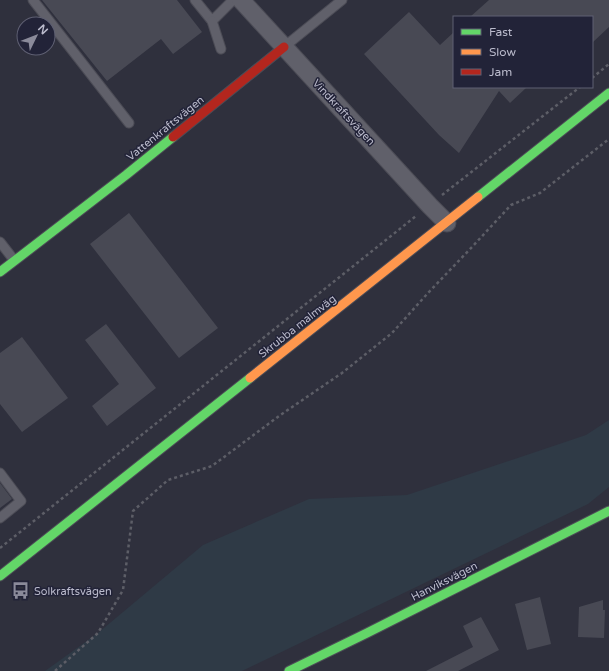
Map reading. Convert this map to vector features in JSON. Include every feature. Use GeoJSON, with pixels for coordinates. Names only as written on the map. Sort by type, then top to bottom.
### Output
{"type":"FeatureCollection","features":[{"type":"Feature","properties":{"kind":"street","name":"Vindkraftsvägen"},"geometry":{"type":"LineString","coordinates":[[241,0],[447,223]]}},
{"type":"Feature","properties":{"kind":"street","name":"Vattenkraftsvägen"},"geometry":{"type":"LineString","coordinates":[[0,272],[126,175],[284,47]]}},
{"type":"Feature","properties":{"kind":"street","name":"Skrubba malmväg"},"geometry":{"type":"LineString","coordinates":[[0,576],[609,93]]}},
{"type":"Feature","properties":{"kind":"street","name":"Hanviksvägen"},"geometry":{"type":"LineString","coordinates":[[289,671],[367,634],[609,511]]}},
{"type":"Feature","properties":{"kind":"lane"},"geometry":{"type":"LineString","coordinates":[[33,0],[129,123]]}},
{"type":"Feature","properties":{"kind":"lane"},"geometry":{"type":"LineString","coordinates":[[195,0],[212,20],[221,48]]}},
{"type":"Feature","properties":{"kind":"lane"},"geometry":{"type":"LineString","coordinates":[[212,20],[233,0]]}},
{"type":"Feature","properties":{"kind":"lane","name":"Vattenkraftsvägen"},"geometry":{"type":"LineString","coordinates":[[284,47],[342,0]]}},
{"type":"Feature","properties":{"kind":"lane"},"geometry":{"type":"LineString","coordinates":[[0,242],[14,260]]}},
{"type":"Feature","properties":{"kind":"lane"},"geometry":{"type":"LineString","coordinates":[[0,473],[21,501],[0,518]]}},
{"type":"Feature","properties":{"kind":"path"},"geometry":{"type":"LineString","coordinates":[[593,77],[609,64]]}},
{"type":"Feature","properties":{"kind":"path"},"geometry":{"type":"LineString","coordinates":[[0,548],[579,88]]}},
{"type":"Feature","properties":{"kind":"path"},"geometry":{"type":"LineString","coordinates":[[55,671],[98,633],[123,590],[133,511],[168,480],[212,466],[279,416],[342,373],[392,333],[511,205],[540,193],[609,139]]}},
{"type":"Feature","properties":{"kind":"shaded area"},"geometry":{"type":"Polygon","coordinates":[[[609,420],[609,487],[588,504],[242,671],[45,671],[98,633],[203,545],[309,499],[407,495],[586,435],[609,420]]]}},
{"type":"Feature","properties":{"kind":"building"},"geometry":{"type":"Polygon","coordinates":[[[42,0],[177,0],[202,32],[173,54],[161,39],[107,81],[42,0]]]}},
{"type":"Feature","properties":{"kind":"building"},"geometry":{"type":"Polygon","coordinates":[[[489,0],[609,0],[609,27],[593,42],[593,16],[471,16],[489,0]]]}},
{"type":"Feature","properties":{"kind":"building"},"geometry":{"type":"Polygon","coordinates":[[[409,12],[440,45],[453,33],[453,88],[526,88],[510,103],[499,91],[459,153],[439,135],[364,54],[409,12]]]}},
{"type":"Feature","properties":{"kind":"building"},"geometry":{"type":"Polygon","coordinates":[[[129,213],[218,328],[179,358],[90,244],[129,213]]]}},
{"type":"Feature","properties":{"kind":"building"},"geometry":{"type":"Polygon","coordinates":[[[106,324],[156,388],[107,426],[92,406],[119,384],[85,340],[106,324]]]}},
{"type":"Feature","properties":{"kind":"building"},"geometry":{"type":"Polygon","coordinates":[[[22,337],[68,398],[22,432],[0,404],[0,353],[22,337]]]}},
{"type":"Feature","properties":{"kind":"building"},"geometry":{"type":"Polygon","coordinates":[[[0,483],[12,499],[0,508],[0,483]]]}},
{"type":"Feature","properties":{"kind":"building"},"geometry":{"type":"Polygon","coordinates":[[[540,597],[551,644],[527,650],[515,604],[540,597]]]}},
{"type":"Feature","properties":{"kind":"building"},"geometry":{"type":"Polygon","coordinates":[[[603,600],[603,610],[605,610],[604,638],[578,637],[579,607],[603,600]]]}},
{"type":"Feature","properties":{"kind":"building"},"geometry":{"type":"Polygon","coordinates":[[[481,617],[499,650],[458,671],[426,671],[473,647],[463,626],[481,617]]]}},
{"type":"Feature","properties":{"kind":"traffic: fast"},"geometry":{"type":"LineString","coordinates":[[478,197],[609,93]]}},
{"type":"Feature","properties":{"kind":"traffic: fast"},"geometry":{"type":"LineString","coordinates":[[0,272],[173,137]]}},
{"type":"Feature","properties":{"kind":"traffic: fast"},"geometry":{"type":"LineString","coordinates":[[0,576],[250,378]]}},
{"type":"Feature","properties":{"kind":"traffic: fast"},"geometry":{"type":"LineString","coordinates":[[289,671],[609,511]]}},
{"type":"Feature","properties":{"kind":"traffic: slow"},"geometry":{"type":"LineString","coordinates":[[250,378],[478,197]]}},
{"type":"Feature","properties":{"kind":"traffic: jam"},"geometry":{"type":"LineString","coordinates":[[173,137],[284,47]]}},
{"type":"Feature","properties":{"kind":"place","name":"Solkraftsvägen"},"geometry":{"type":"Point","coordinates":[21,591]}}]}
